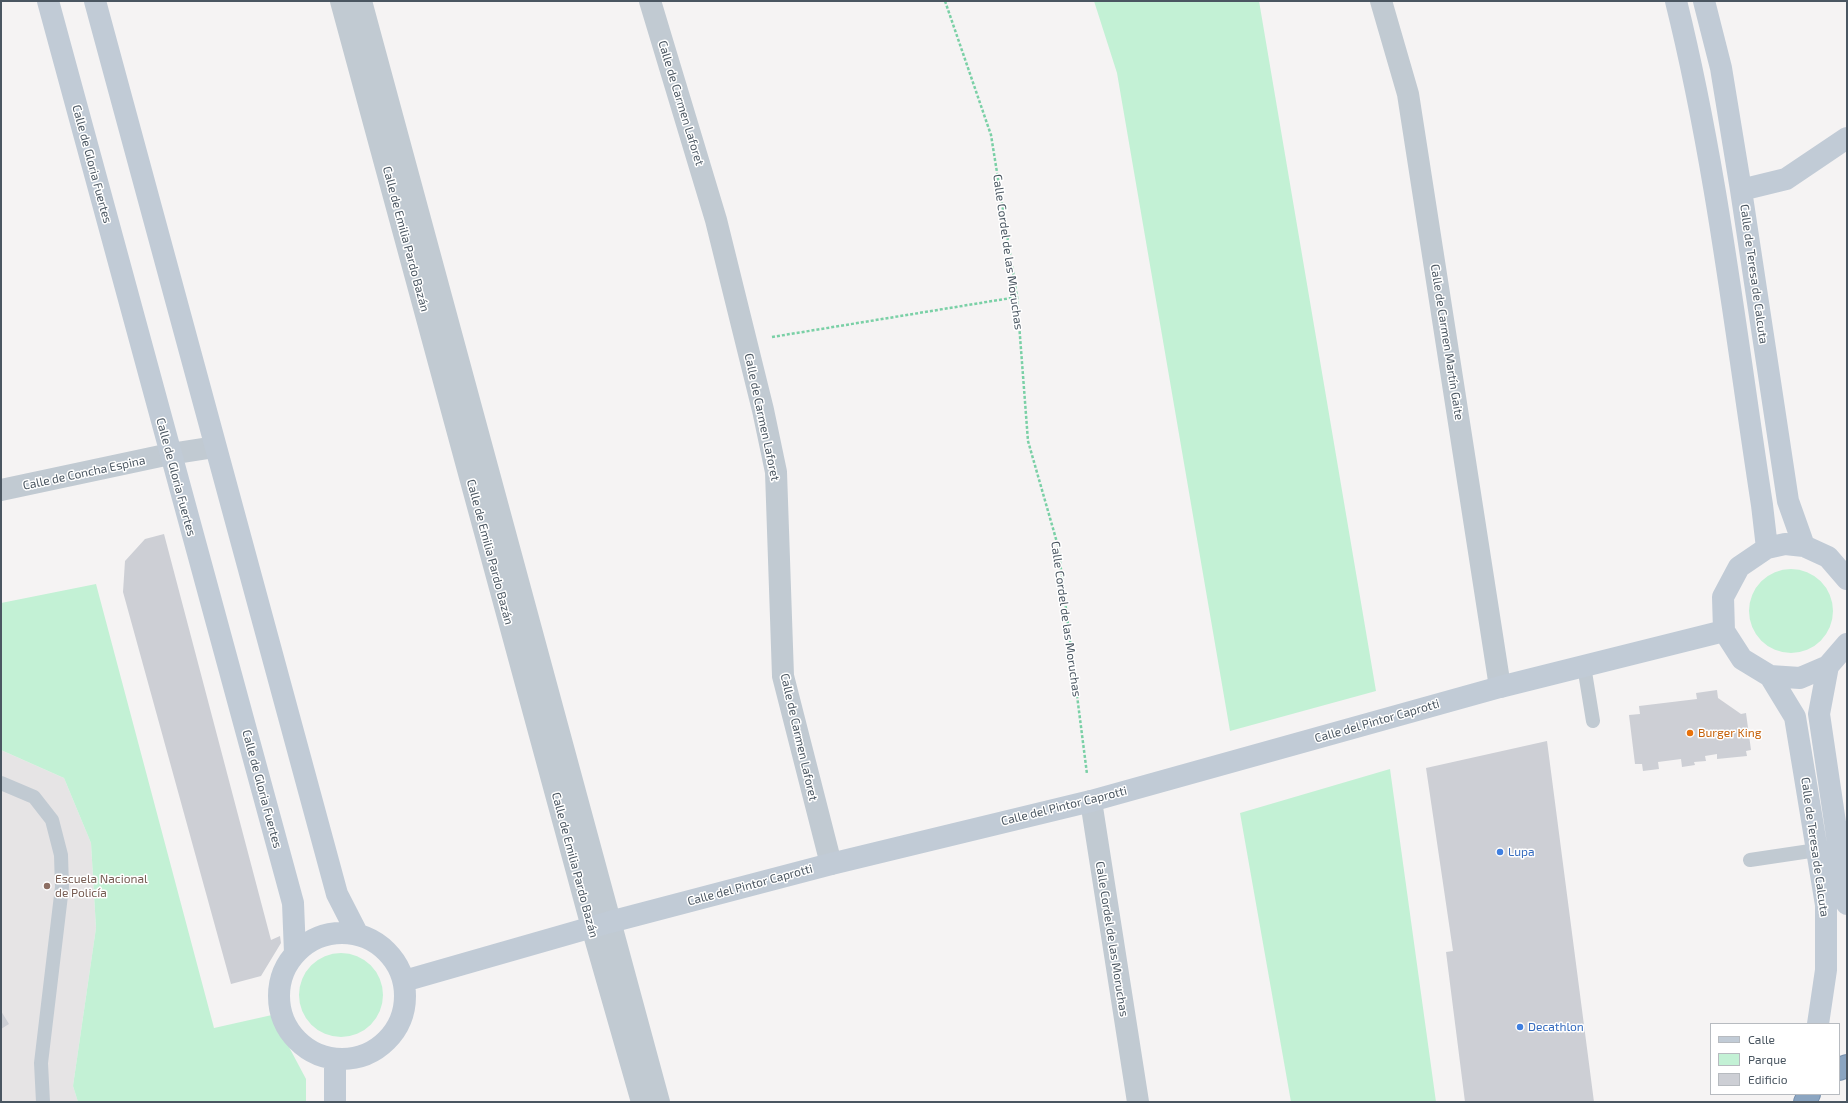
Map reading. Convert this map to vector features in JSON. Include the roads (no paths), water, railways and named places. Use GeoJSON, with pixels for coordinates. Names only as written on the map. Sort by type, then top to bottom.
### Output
{"type":"FeatureCollection","features":[{"type":"Feature","properties":{"kind":"street","name":"Calle de Gloria Fuertes"},"geometry":{"type":"LineString","coordinates":[[48,1],[293,903],[295,954]]}},
{"type":"Feature","properties":{"kind":"street"},"geometry":{"type":"LineString","coordinates":[[95,1],[337,894],[358,935]]}},
{"type":"Feature","properties":{"kind":"street","name":"Calle de Emilia Pardo Bazán"},"geometry":{"type":"LineString","coordinates":[[341,1],[601,925],[659,1102]]}},
{"type":"Feature","properties":{"kind":"street","name":"Calle de Emilia Pardo Bazán"},"geometry":{"type":"LineString","coordinates":[[361,1],[601,925],[642,1102]]}},
{"type":"Feature","properties":{"kind":"street","name":"Calle de Carmen Laforet"},"geometry":{"type":"LineString","coordinates":[[650,1],[716,220],[776,472],[783,676],[831,864]]}},
{"type":"Feature","properties":{"kind":"street","name":"Calle de Carmen Martín Gaite"},"geometry":{"type":"LineString","coordinates":[[1381,1],[1408,94],[1500,687]]}},
{"type":"Feature","properties":{"kind":"street"},"geometry":{"type":"LineString","coordinates":[[1676,1],[1694,74],[1715,199],[1767,548]]}},
{"type":"Feature","properties":{"kind":"street","name":"Calle de Teresa de Calcuta"},"geometry":{"type":"LineString","coordinates":[[1704,1],[1721,68],[1788,501],[1804,546]]}},
{"type":"Feature","properties":{"kind":"street"},"geometry":{"type":"LineString","coordinates":[[1741,190],[1786,179],[1847,138]]}},
{"type":"Feature","properties":{"kind":"street","name":"Calle de Concha Espina"},"geometry":{"type":"LineString","coordinates":[[1,490],[170,454],[215,447]]}},
{"type":"Feature","properties":{"kind":"street"},"geometry":{"type":"LineString","coordinates":[[1847,577],[1828,557],[1804,546],[1785,544],[1767,548],[1739,567],[1723,597],[1724,631],[1742,659],[1770,676],[1800,678],[1828,666],[1847,644]]}},
{"type":"Feature","properties":{"kind":"street","name":"Calle del Pintor Caprotti"},"geometry":{"type":"LineString","coordinates":[[404,981],[601,925],[831,864],[1091,801],[1500,687],[1724,631]]}},
{"type":"Feature","properties":{"kind":"street","name":"Calle de Teresa de Calcuta"},"geometry":{"type":"LineString","coordinates":[[1828,666],[1819,714],[1847,904]]}},
{"type":"Feature","properties":{"kind":"street","name":"Calle de Teresa de Calcuta"},"geometry":{"type":"LineString","coordinates":[[1770,676],[1795,717],[1826,905],[1826,970],[1818,1023]]}},
{"type":"Feature","properties":{"kind":"street","name":"Calle Cordel de las Moruchas"},"geometry":{"type":"LineString","coordinates":[[1091,801],[1138,1102]]}},
{"type":"Feature","properties":{"kind":"street"},"geometry":{"type":"LineString","coordinates":[[341,933],[358,935],[374,941],[387,952],[398,965],[404,981],[406,1001],[401,1021],[390,1038],[375,1051],[356,1058],[335,1059],[316,1054],[300,1043],[287,1028],[280,1009],[279,989],[284,970],[295,954],[308,942],[324,935],[341,933]]}},
{"type":"Feature","properties":{"kind":"street"},"geometry":{"type":"LineString","coordinates":[[335,1059],[335,1102]]}},
{"type":"Feature","properties":{"kind":"lane"},"geometry":{"type":"LineString","coordinates":[[1584,666],[1593,721]]}},
{"type":"Feature","properties":{"kind":"lane"},"geometry":{"type":"LineString","coordinates":[[1,783],[34,797],[52,820],[61,855],[62,887],[41,1063],[43,1102]]}},
{"type":"Feature","properties":{"kind":"lane"},"geometry":{"type":"LineString","coordinates":[[1750,860],[1817,850]]}},
{"type":"Feature","properties":{"kind":"place","name":"Burger King"},"geometry":{"type":"Point","coordinates":[1690,733]}},
{"type":"Feature","properties":{"kind":"place","name":"Lupa"},"geometry":{"type":"Point","coordinates":[1500,852]}},
{"type":"Feature","properties":{"kind":"place","name":"Escuela Nacional de Policía"},"geometry":{"type":"Point","coordinates":[47,886]}},
{"type":"Feature","properties":{"kind":"place","name":"Decathlon"},"geometry":{"type":"Point","coordinates":[1520,1027]}}]}
